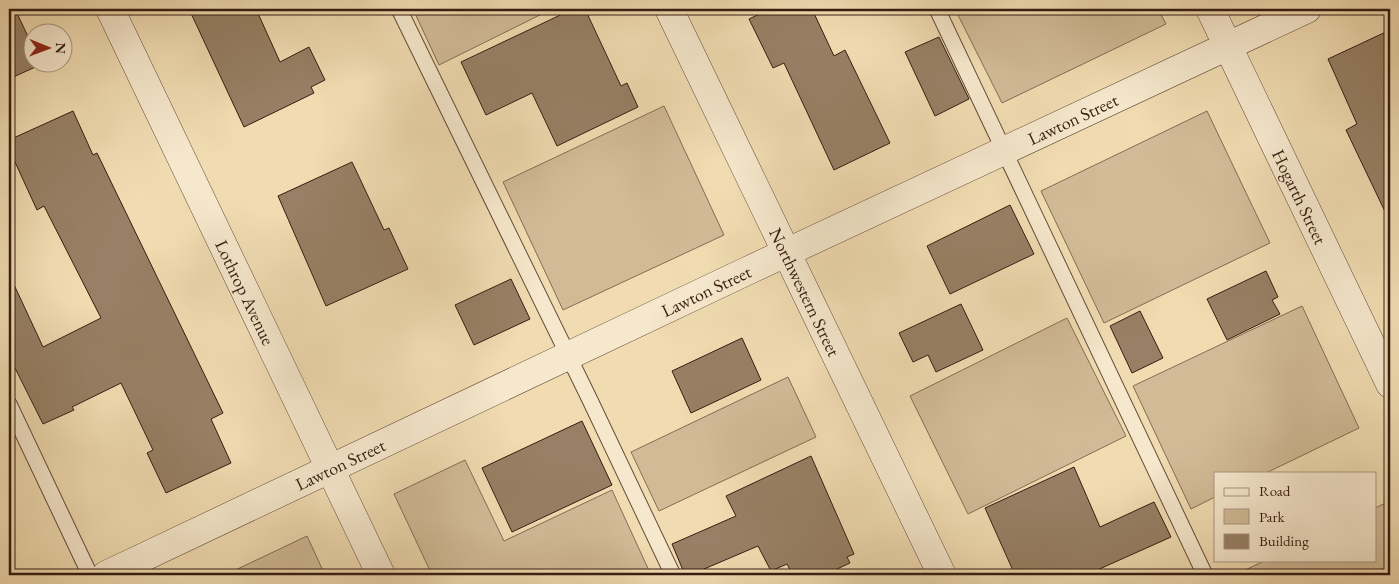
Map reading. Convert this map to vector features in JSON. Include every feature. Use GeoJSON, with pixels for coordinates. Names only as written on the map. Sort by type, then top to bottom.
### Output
{"type":"FeatureCollection","features":[{"type":"Feature","properties":{"kind":"street","name":"Lothrop Avenue"},"geometry":{"type":"LineString","coordinates":[[110,9],[381,575]]}},
{"type":"Feature","properties":{"kind":"street","name":"Northwestern Street"},"geometry":{"type":"LineString","coordinates":[[669,9],[788,252],[942,575]]}},
{"type":"Feature","properties":{"kind":"street","name":"Hogarth Street"},"geometry":{"type":"LineString","coordinates":[[1210,9],[1390,384]]}},
{"type":"Feature","properties":{"kind":"street","name":"Lawton Street"},"geometry":{"type":"LineString","coordinates":[[106,575],[568,355],[1307,9]]}},
{"type":"Feature","properties":{"kind":"lane"},"geometry":{"type":"LineString","coordinates":[[399,9],[673,575]]}},
{"type":"Feature","properties":{"kind":"lane"},"geometry":{"type":"LineString","coordinates":[[937,9],[1205,575]]}},
{"type":"Feature","properties":{"kind":"lane"},"geometry":{"type":"LineString","coordinates":[[10,408],[90,575]]}},
{"type":"Feature","properties":{"kind":"green space"},"geometry":{"type":"Polygon","coordinates":[[[413,9],[552,9],[439,65],[413,9]]]}},
{"type":"Feature","properties":{"kind":"green space"},"geometry":{"type":"Polygon","coordinates":[[[955,9],[1158,9],[1166,24],[1002,103],[955,9]]]}},
{"type":"Feature","properties":{"kind":"green space"},"geometry":{"type":"Polygon","coordinates":[[[664,106],[724,235],[563,310],[503,182],[664,106]]]}},
{"type":"Feature","properties":{"kind":"green space"},"geometry":{"type":"Polygon","coordinates":[[[1207,111],[1270,243],[1104,323],[1041,191],[1207,111]]]}},
{"type":"Feature","properties":{"kind":"green space"},"geometry":{"type":"Polygon","coordinates":[[[1302,306],[1359,428],[1268,472],[1214,472],[1214,498],[1191,509],[1133,386],[1302,306]]]}},
{"type":"Feature","properties":{"kind":"green space"},"geometry":{"type":"Polygon","coordinates":[[[1067,318],[1126,436],[968,514],[910,396],[1067,318]]]}},
{"type":"Feature","properties":{"kind":"green space"},"geometry":{"type":"Polygon","coordinates":[[[788,377],[816,437],[659,511],[631,452],[788,377]]]}},
{"type":"Feature","properties":{"kind":"green space"},"geometry":{"type":"Polygon","coordinates":[[[465,460],[504,541],[612,490],[651,575],[432,575],[394,494],[465,460]]]}},
{"type":"Feature","properties":{"kind":"green space"},"geometry":{"type":"Polygon","coordinates":[[[1390,501],[1390,575],[1235,575],[1262,562],[1376,562],[1376,508],[1390,501]]]}},
{"type":"Feature","properties":{"kind":"green space"},"geometry":{"type":"Polygon","coordinates":[[[307,536],[325,575],[225,575],[307,536]]]}},
{"type":"Feature","properties":{"kind":"building"},"geometry":{"type":"Polygon","coordinates":[[[9,9],[15,9],[22,24],[22,72],[24,72],[9,79],[9,9]]]}},
{"type":"Feature","properties":{"kind":"building"},"geometry":{"type":"Polygon","coordinates":[[[189,9],[256,9],[280,62],[309,47],[325,80],[311,87],[314,93],[244,127],[189,9]]]}},
{"type":"Feature","properties":{"kind":"building"},"geometry":{"type":"Polygon","coordinates":[[[573,9],[585,9],[621,86],[627,83],[638,107],[557,146],[532,93],[486,115],[461,62],[573,9]]]}},
{"type":"Feature","properties":{"kind":"building"},"geometry":{"type":"Polygon","coordinates":[[[770,9],[812,9],[834,56],[845,50],[890,143],[834,170],[784,63],[773,68],[749,19],[770,9]]]}},
{"type":"Feature","properties":{"kind":"building"},"geometry":{"type":"Polygon","coordinates":[[[1390,30],[1390,222],[1346,130],[1357,124],[1328,59],[1390,30]]]}},
{"type":"Feature","properties":{"kind":"building"},"geometry":{"type":"Polygon","coordinates":[[[939,37],[969,99],[935,116],[905,52],[939,37]]]}},
{"type":"Feature","properties":{"kind":"building"},"geometry":{"type":"Polygon","coordinates":[[[73,111],[93,155],[97,153],[223,413],[211,419],[231,463],[166,493],[147,453],[153,450],[121,383],[72,407],[74,410],[43,424],[9,356],[9,274],[43,347],[101,318],[44,206],[37,210],[9,149],[9,140],[73,111]]]}},
{"type":"Feature","properties":{"kind":"building"},"geometry":{"type":"Polygon","coordinates":[[[352,162],[384,230],[389,228],[408,269],[326,306],[278,196],[352,162]]]}},
{"type":"Feature","properties":{"kind":"building"},"geometry":{"type":"Polygon","coordinates":[[[1010,205],[1034,254],[950,294],[927,246],[1010,205]]]}},
{"type":"Feature","properties":{"kind":"building"},"geometry":{"type":"Polygon","coordinates":[[[1266,271],[1278,297],[1272,300],[1280,314],[1227,340],[1207,299],[1266,271]]]}},
{"type":"Feature","properties":{"kind":"building"},"geometry":{"type":"Polygon","coordinates":[[[511,279],[530,319],[474,345],[455,305],[511,279]]]}},
{"type":"Feature","properties":{"kind":"building"},"geometry":{"type":"Polygon","coordinates":[[[961,304],[983,350],[936,372],[928,355],[913,362],[899,333],[961,304]]]}},
{"type":"Feature","properties":{"kind":"building"},"geometry":{"type":"Polygon","coordinates":[[[1140,311],[1163,358],[1132,373],[1110,326],[1140,311]]]}},
{"type":"Feature","properties":{"kind":"building"},"geometry":{"type":"Polygon","coordinates":[[[742,338],[761,380],[691,413],[672,371],[742,338]]]}},
{"type":"Feature","properties":{"kind":"building"},"geometry":{"type":"Polygon","coordinates":[[[582,421],[612,485],[512,532],[482,468],[582,421]]]}},
{"type":"Feature","properties":{"kind":"building"},"geometry":{"type":"Polygon","coordinates":[[[811,456],[854,554],[847,557],[850,563],[824,575],[793,575],[787,564],[771,571],[758,546],[690,575],[685,575],[672,544],[736,516],[726,496],[811,456]]]}},
{"type":"Feature","properties":{"kind":"building"},"geometry":{"type":"Polygon","coordinates":[[[1074,467],[1100,527],[1154,502],[1171,537],[1086,575],[1015,575],[985,508],[1074,467]]]}}]}
